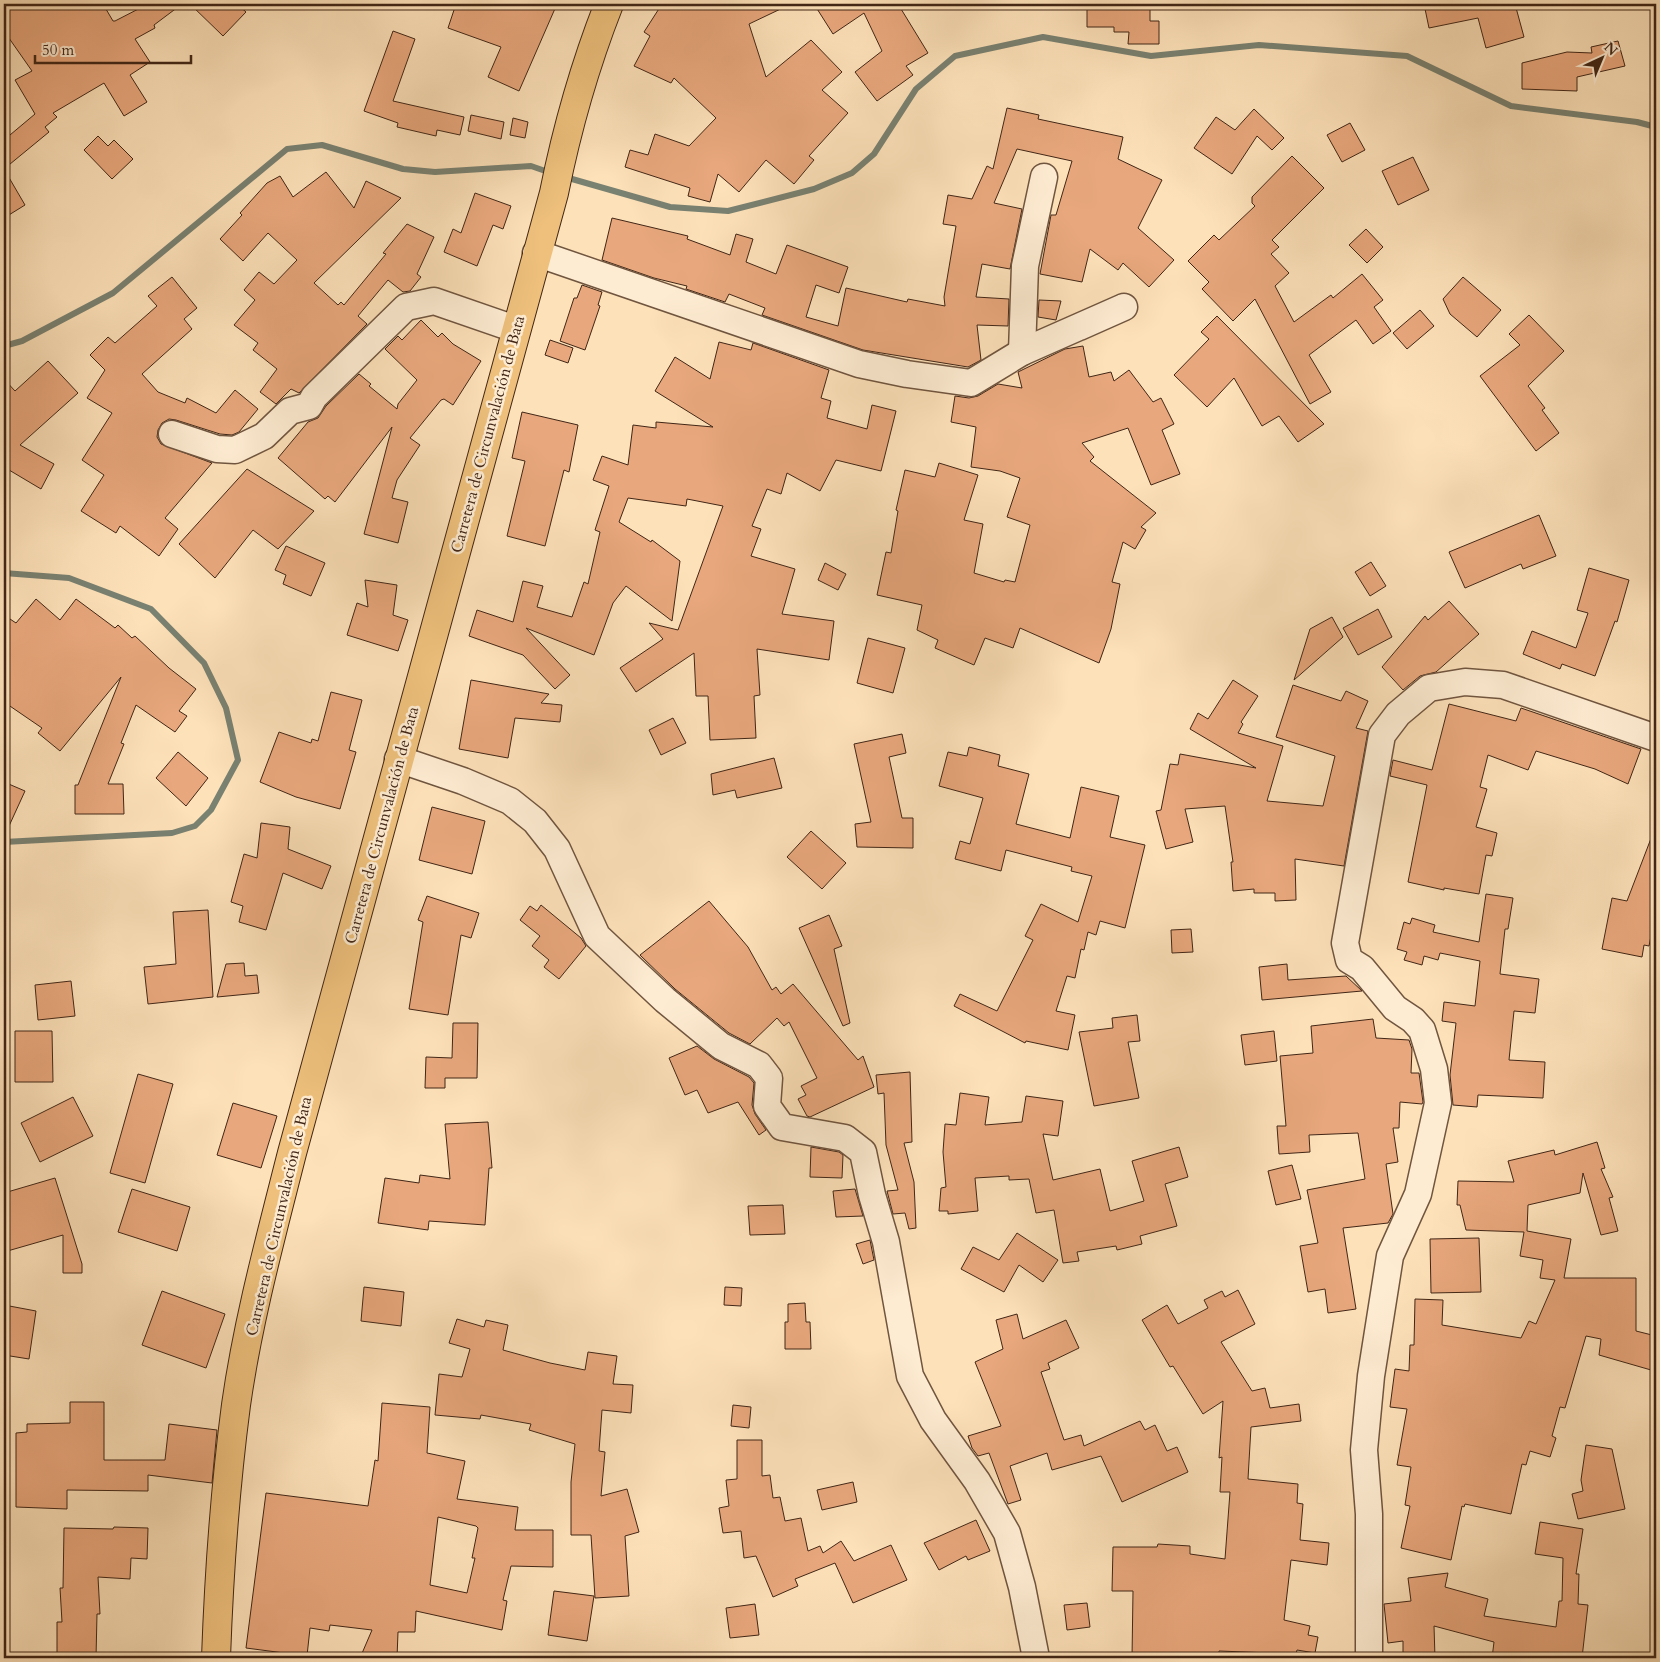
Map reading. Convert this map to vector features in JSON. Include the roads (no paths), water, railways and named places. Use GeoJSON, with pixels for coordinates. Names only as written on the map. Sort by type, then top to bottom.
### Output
{"type":"FeatureCollection","features":[{"type":"Feature","properties":{"kind":"main road","name":"Carretera de Circunvalación de Bata"},"geometry":{"type":"LineString","coordinates":[[216,1658],[220,1543],[236,1404],[261,1275],[398,760],[536,252],[554,193],[563,147],[591,49],[609,4]]}},
{"type":"Feature","properties":{"kind":"street"},"geometry":{"type":"LineString","coordinates":[[1022,352],[1025,266],[1044,177]]}},
{"type":"Feature","properties":{"kind":"street"},"geometry":{"type":"LineString","coordinates":[[536,252],[859,364],[907,374],[971,383],[1022,352],[1124,307],[1079,328]]}},
{"type":"Feature","properties":{"kind":"street"},"geometry":{"type":"LineString","coordinates":[[172,434],[217,449],[235,450],[264,436],[290,411],[309,406],[314,397],[406,307],[434,301],[515,329]]}},
{"type":"Feature","properties":{"kind":"street"},"geometry":{"type":"LineString","coordinates":[[1369,1658],[1369,1514],[1364,1450],[1371,1376],[1390,1256],[1418,1194],[1438,1103],[1434,1069],[1422,1030],[1413,1020],[1395,1008],[1362,968],[1349,960],[1345,943],[1382,735],[1398,714],[1429,688],[1465,682],[1503,685],[1656,738]]}},
{"type":"Feature","properties":{"kind":"street"},"geometry":{"type":"LineString","coordinates":[[398,760],[463,781],[510,801],[535,821],[557,849],[597,936],[665,1000],[721,1046],[760,1065],[768,1078],[767,1106],[782,1128],[845,1138],[862,1152],[886,1242],[910,1376],[933,1420],[977,1481],[1007,1534],[1022,1587],[1036,1658]]}},
{"type":"Feature","properties":{"kind":"waterway"},"geometry":{"type":"LineString","coordinates":[[565,177],[670,207],[728,211],[814,189],[852,173],[874,154],[916,89],[955,56],[1043,37],[1151,56],[1259,45],[1407,56],[1511,106],[1637,122],[1656,127]]}},
{"type":"Feature","properties":{"kind":"waterway"},"geometry":{"type":"LineString","coordinates":[[4,346],[22,341],[113,293],[287,149],[322,145],[403,169],[435,172],[531,166],[551,173]]}},
{"type":"Feature","properties":{"kind":"waterway"},"geometry":{"type":"LineString","coordinates":[[4,573],[69,578],[151,609],[204,663],[226,708],[238,760],[211,810],[195,826],[172,833],[4,842]]}}]}
